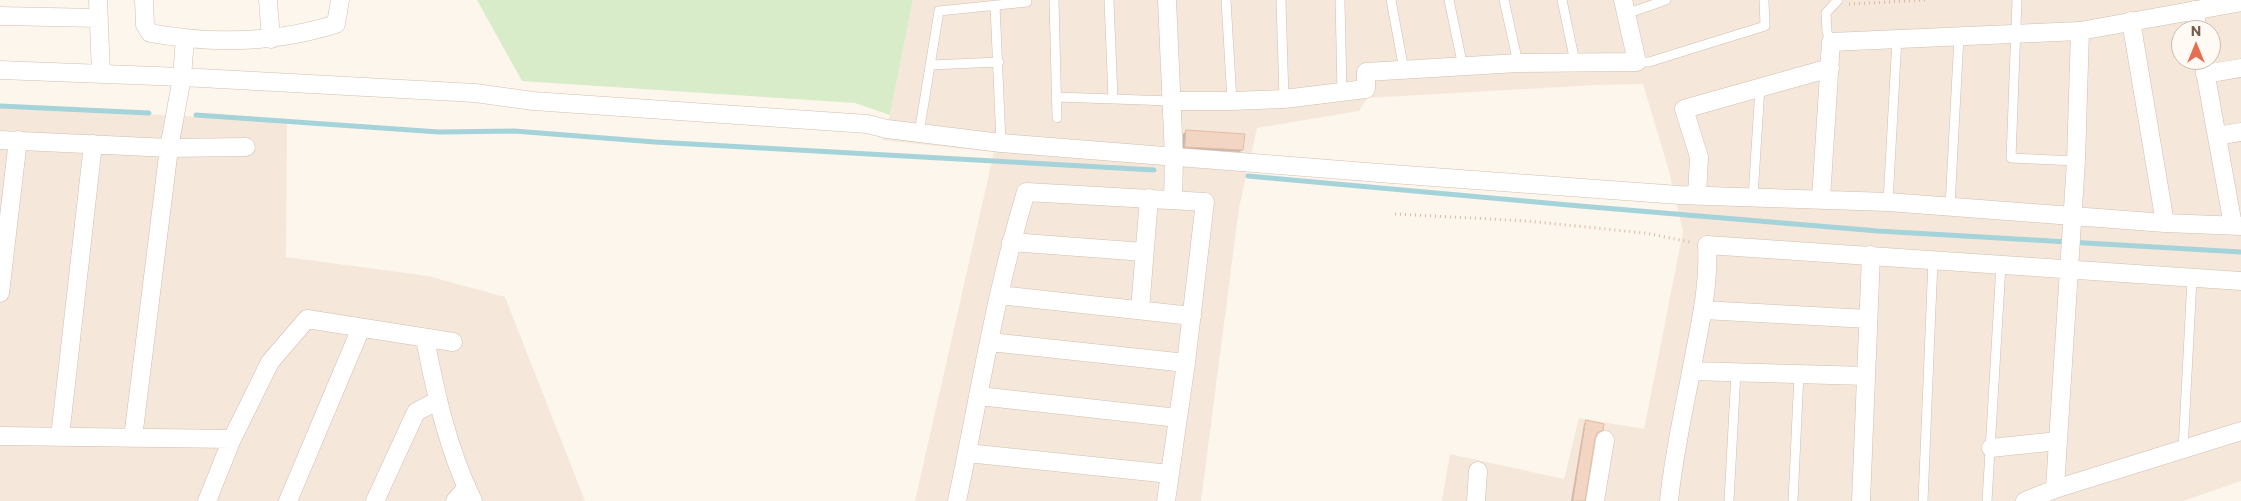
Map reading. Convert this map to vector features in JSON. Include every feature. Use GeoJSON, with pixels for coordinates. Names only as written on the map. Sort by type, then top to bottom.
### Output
{"type":"FeatureCollection","features":[{"type":"Feature","properties":{"kind":"street"},"geometry":{"type":"LineString","coordinates":[[98,0],[101,74]]}},
{"type":"Feature","properties":{"kind":"street"},"geometry":{"type":"LineString","coordinates":[[144,0],[145,25],[150,33],[219,40],[271,39],[336,24],[340,0]]}},
{"type":"Feature","properties":{"kind":"street"},"geometry":{"type":"LineString","coordinates":[[268,0],[271,39]]}},
{"type":"Feature","properties":{"kind":"street"},"geometry":{"type":"LineString","coordinates":[[1167,0],[1174,157],[1173,200]]}},
{"type":"Feature","properties":{"kind":"street"},"geometry":{"type":"LineString","coordinates":[[1820,200],[1831,42],[2080,31],[2241,2]]}},
{"type":"Feature","properties":{"kind":"street"},"geometry":{"type":"LineString","coordinates":[[1171,101],[1232,102],[1284,99],[1366,89],[1366,72],[1518,63],[1637,62],[1625,7]]}},
{"type":"Feature","properties":{"kind":"street"},"geometry":{"type":"LineString","coordinates":[[2194,10],[2196,20]]}},
{"type":"Feature","properties":{"kind":"street"},"geometry":{"type":"LineString","coordinates":[[0,16],[99,18]]}},
{"type":"Feature","properties":{"kind":"street"},"geometry":{"type":"LineString","coordinates":[[2131,21],[2165,223]]}},
{"type":"Feature","properties":{"kind":"street"},"geometry":{"type":"LineString","coordinates":[[2055,489],[2076,161],[2080,31]]}},
{"type":"Feature","properties":{"kind":"street"},"geometry":{"type":"LineString","coordinates":[[133,438],[169,148],[182,77],[185,38]]}},
{"type":"Feature","properties":{"kind":"street"},"geometry":{"type":"LineString","coordinates":[[2221,67],[2241,68]]}},
{"type":"Feature","properties":{"kind":"street"},"geometry":{"type":"LineString","coordinates":[[1697,196],[1699,157],[1684,109],[1830,68]]}},
{"type":"Feature","properties":{"kind":"street"},"geometry":{"type":"LineString","coordinates":[[0,70],[182,77],[474,93],[534,101],[867,124],[919,134],[1001,143],[1174,157],[1697,196],[1888,202],[1950,206],[2071,224],[2165,223],[2237,226],[2234,196],[2217,136],[2205,70]]}},
{"type":"Feature","properties":{"kind":"street"},"geometry":{"type":"LineString","coordinates":[[2217,136],[2241,132]]}},
{"type":"Feature","properties":{"kind":"street"},"geometry":{"type":"LineString","coordinates":[[0,140],[169,148],[246,147]]}},
{"type":"Feature","properties":{"kind":"street"},"geometry":{"type":"LineString","coordinates":[[0,293],[18,140]]}},
{"type":"Feature","properties":{"kind":"street"},"geometry":{"type":"LineString","coordinates":[[60,437],[93,144]]}},
{"type":"Feature","properties":{"kind":"street"},"geometry":{"type":"LineString","coordinates":[[957,501],[999,295],[1011,242],[1026,192],[1205,202],[1186,363],[1166,501]]}},
{"type":"Feature","properties":{"kind":"street"},"geometry":{"type":"LineString","coordinates":[[1140,310],[1148,198]]}},
{"type":"Feature","properties":{"kind":"street"},"geometry":{"type":"LineString","coordinates":[[1011,242],[1144,252]]}},
{"type":"Feature","properties":{"kind":"street"},"geometry":{"type":"LineString","coordinates":[[1669,501],[1672,469],[1703,310],[1708,264],[1707,245],[2001,265],[2069,267],[2241,282]]}},
{"type":"Feature","properties":{"kind":"street"},"geometry":{"type":"LineString","coordinates":[[1861,501],[1871,255]]}},
{"type":"Feature","properties":{"kind":"street"},"geometry":{"type":"LineString","coordinates":[[999,295],[1192,316]]}},
{"type":"Feature","properties":{"kind":"street"},"geometry":{"type":"LineString","coordinates":[[1703,310],[1868,319]]}},
{"type":"Feature","properties":{"kind":"street"},"geometry":{"type":"LineString","coordinates":[[207,501],[232,439],[270,362],[307,320],[453,342]]}},
{"type":"Feature","properties":{"kind":"street"},"geometry":{"type":"LineString","coordinates":[[288,501],[360,328]]}},
{"type":"Feature","properties":{"kind":"street"},"geometry":{"type":"LineString","coordinates":[[425,339],[437,401],[470,494],[455,501]]}},
{"type":"Feature","properties":{"kind":"street"},"geometry":{"type":"LineString","coordinates":[[990,342],[1186,363]]}},
{"type":"Feature","properties":{"kind":"street"},"geometry":{"type":"LineString","coordinates":[[1691,371],[1866,376]]}},
{"type":"Feature","properties":{"kind":"street"},"geometry":{"type":"LineString","coordinates":[[979,396],[1178,418]]}},
{"type":"Feature","properties":{"kind":"street"},"geometry":{"type":"LineString","coordinates":[[375,501],[416,412],[437,401]]}},
{"type":"Feature","properties":{"kind":"street"},"geometry":{"type":"LineString","coordinates":[[2025,501],[2055,489],[2241,431]]}},
{"type":"Feature","properties":{"kind":"street"},"geometry":{"type":"LineString","coordinates":[[0,436],[232,439]]}},
{"type":"Feature","properties":{"kind":"street"},"geometry":{"type":"LineString","coordinates":[[1595,501],[1605,440]]}},
{"type":"Feature","properties":{"kind":"street"},"geometry":{"type":"LineString","coordinates":[[1991,448],[2058,441]]}},
{"type":"Feature","properties":{"kind":"street"},"geometry":{"type":"LineString","coordinates":[[967,454],[1170,474]]}},
{"type":"Feature","properties":{"kind":"street"},"geometry":{"type":"LineString","coordinates":[[1476,501],[1478,471]]}},
{"type":"Feature","properties":{"kind":"lane"},"geometry":{"type":"LineString","coordinates":[[1054,0],[1057,118]]}},
{"type":"Feature","properties":{"kind":"lane"},"geometry":{"type":"LineString","coordinates":[[1109,0],[1112,99]]}},
{"type":"Feature","properties":{"kind":"lane"},"geometry":{"type":"LineString","coordinates":[[1226,0],[1232,102]]}},
{"type":"Feature","properties":{"kind":"lane"},"geometry":{"type":"LineString","coordinates":[[1281,0],[1284,99]]}},
{"type":"Feature","properties":{"kind":"lane"},"geometry":{"type":"LineString","coordinates":[[1340,0],[1342,92]]}},
{"type":"Feature","properties":{"kind":"lane"},"geometry":{"type":"LineString","coordinates":[[1391,0],[1404,70]]}},
{"type":"Feature","properties":{"kind":"lane"},"geometry":{"type":"LineString","coordinates":[[1449,0],[1463,67]]}},
{"type":"Feature","properties":{"kind":"lane"},"geometry":{"type":"LineString","coordinates":[[1504,0],[1518,63]]}},
{"type":"Feature","properties":{"kind":"lane"},"geometry":{"type":"LineString","coordinates":[[1562,0],[1574,62]]}},
{"type":"Feature","properties":{"kind":"lane"},"geometry":{"type":"LineString","coordinates":[[1625,7],[1666,0]]}},
{"type":"Feature","properties":{"kind":"lane"},"geometry":{"type":"LineString","coordinates":[[1637,62],[1649,62],[1765,26],[1764,0]]}},
{"type":"Feature","properties":{"kind":"lane"},"geometry":{"type":"LineString","coordinates":[[2017,0],[2011,158],[2076,161]]}},
{"type":"Feature","properties":{"kind":"lane"},"geometry":{"type":"LineString","coordinates":[[919,134],[939,10],[1027,2]]}},
{"type":"Feature","properties":{"kind":"lane"},"geometry":{"type":"LineString","coordinates":[[1831,42],[1827,32],[1826,12],[1835,2]]}},
{"type":"Feature","properties":{"kind":"lane"},"geometry":{"type":"LineString","coordinates":[[996,5],[1001,143]]}},
{"type":"Feature","properties":{"kind":"lane"},"geometry":{"type":"LineString","coordinates":[[1950,206],[1959,36]]}},
{"type":"Feature","properties":{"kind":"lane"},"geometry":{"type":"LineString","coordinates":[[1888,202],[1897,38]]}},
{"type":"Feature","properties":{"kind":"lane"},"geometry":{"type":"LineString","coordinates":[[930,66],[999,62]]}},
{"type":"Feature","properties":{"kind":"lane"},"geometry":{"type":"LineString","coordinates":[[1752,197],[1760,87]]}},
{"type":"Feature","properties":{"kind":"lane"},"geometry":{"type":"LineString","coordinates":[[1056,97],[1171,101]]}},
{"type":"Feature","properties":{"kind":"lane"},"geometry":{"type":"LineString","coordinates":[[1923,501],[1933,260]]}},
{"type":"Feature","properties":{"kind":"lane"},"geometry":{"type":"LineString","coordinates":[[1987,501],[2001,265]]}},
{"type":"Feature","properties":{"kind":"lane"},"geometry":{"type":"LineString","coordinates":[[2183,450],[2192,278]]}},
{"type":"Feature","properties":{"kind":"lane"},"geometry":{"type":"LineString","coordinates":[[1730,501],[1736,372]]}},
{"type":"Feature","properties":{"kind":"lane"},"geometry":{"type":"LineString","coordinates":[[1794,501],[1799,374]]}},
{"type":"Feature","properties":{"kind":"path"},"geometry":{"type":"LineString","coordinates":[[1835,2],[1926,0]]}},
{"type":"Feature","properties":{"kind":"path"},"geometry":{"type":"LineString","coordinates":[[1395,214],[1527,221],[1636,232],[1707,245]]}},
{"type":"Feature","properties":{"kind":"shaded area"},"geometry":{"type":"Polygon","coordinates":[[[913,0],[2241,0],[2241,481],[2183,501],[1442,501],[1450,454],[1564,479],[1579,418],[1644,429],[1683,232],[1669,171],[1643,84],[1367,98],[1359,111],[1257,128],[1239,208],[1201,501],[915,501],[994,152],[882,140],[890,115],[913,0]]]}},
{"type":"Feature","properties":{"kind":"shaded area"},"geometry":{"type":"Polygon","coordinates":[[[0,107],[287,121],[286,257],[428,276],[505,297],[585,501],[0,501],[0,107]]]}},
{"type":"Feature","properties":{"kind":"green space"},"geometry":{"type":"Polygon","coordinates":[[[477,0],[913,0],[890,115],[855,103],[522,81],[477,0]]]}},
{"type":"Feature","properties":{"kind":"building"},"geometry":{"type":"Polygon","coordinates":[[[1186,130],[1245,134],[1243,150],[1185,147],[1186,130]]]}},
{"type":"Feature","properties":{"kind":"building"},"geometry":{"type":"Polygon","coordinates":[[[1586,420],[1604,424],[1603,430],[1597,433],[1595,438],[1585,501],[1573,501],[1586,420]]]}},
{"type":"Feature","properties":{"kind":"waterway"},"geometry":{"type":"LineString","coordinates":[[0,106],[149,113]]}},
{"type":"Feature","properties":{"kind":"waterway"},"geometry":{"type":"LineString","coordinates":[[196,115],[439,132],[514,131],[655,142],[1154,170]]}},
{"type":"Feature","properties":{"kind":"waterway"},"geometry":{"type":"LineString","coordinates":[[1248,176],[1878,231],[2241,252]]}}]}
